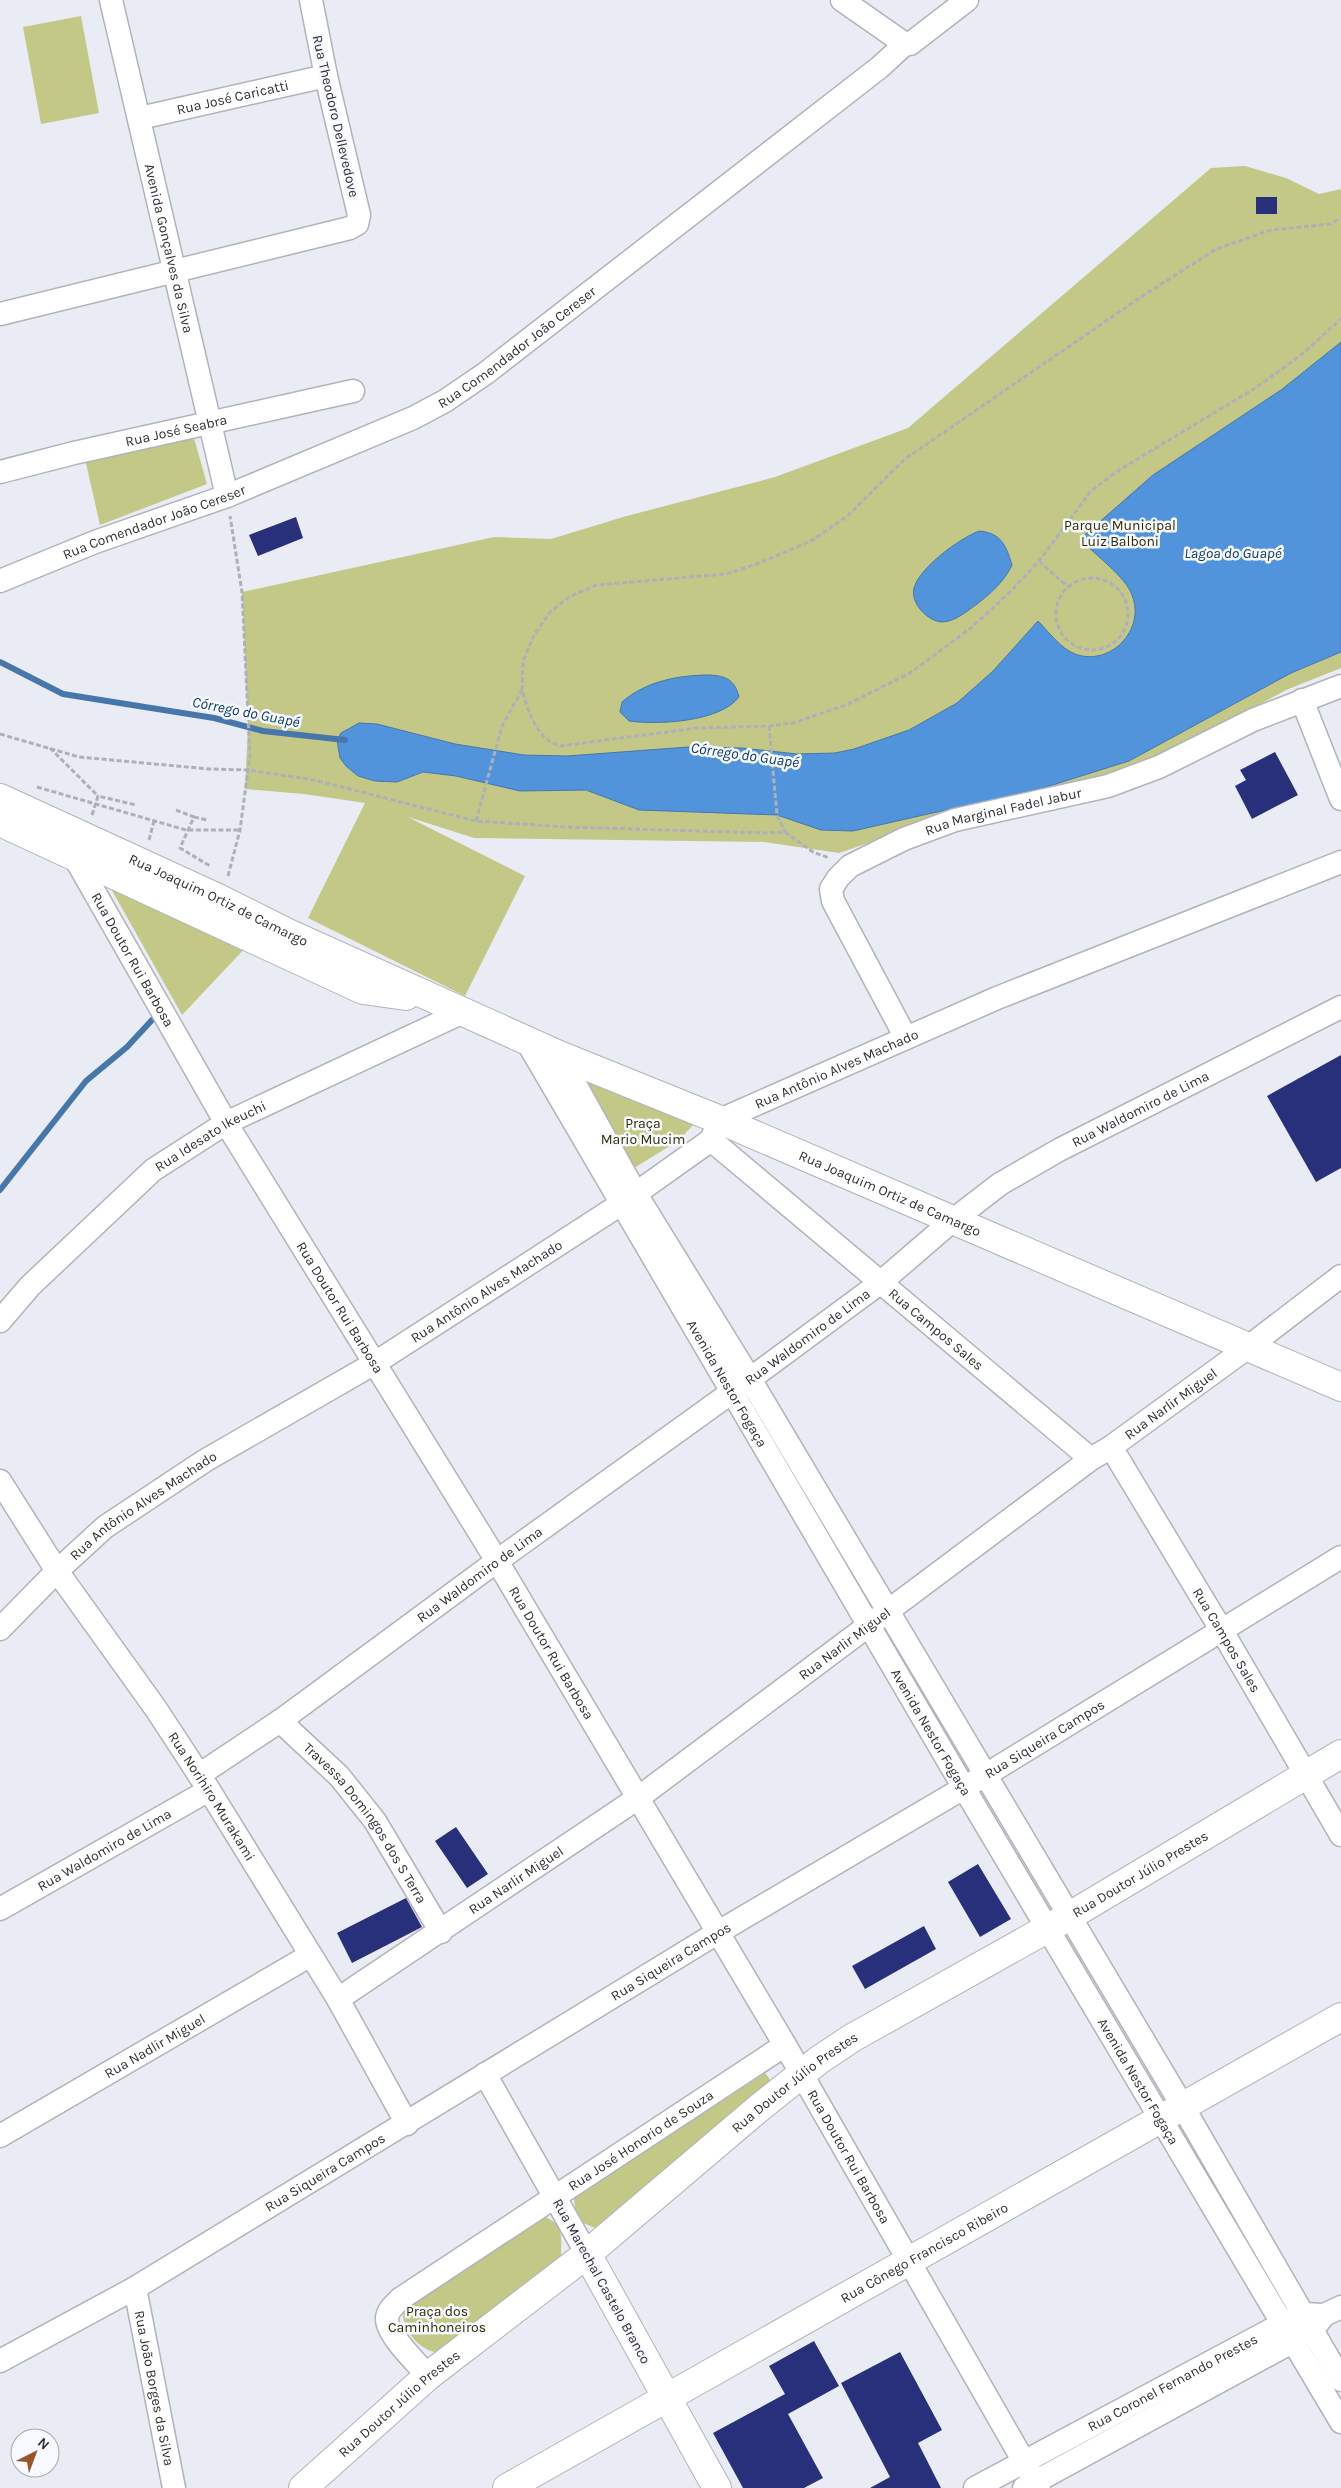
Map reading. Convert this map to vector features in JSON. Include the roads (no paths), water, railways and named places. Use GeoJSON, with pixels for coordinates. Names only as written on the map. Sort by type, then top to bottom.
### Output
{"type":"FeatureCollection","features":[{"type":"Feature","properties":{"kind":"main road","name":"Rua Joaquim Ortiz de Camargo"},"geometry":{"type":"LineString","coordinates":[[0,798],[56,824],[224,888],[290,934],[559,1055],[716,1130],[952,1221],[1341,1387]]}},
{"type":"Feature","properties":{"kind":"main road","name":"Rua Joaquim Ortiz de Camargo"},"geometry":{"type":"LineString","coordinates":[[0,822],[363,990],[438,1000]]}},
{"type":"Feature","properties":{"kind":"main road","name":"Rua Doutor Júlio Prestes"},"geometry":{"type":"LineString","coordinates":[[303,2488],[428,2376],[586,2254],[802,2074],[852,2038],[1058,1922],[1341,1754]]}},
{"type":"Feature","properties":{"kind":"main road","name":"Rua Cônego Francisco Ribeiro"},"geometry":{"type":"LineString","coordinates":[[507,2488],[666,2396],[1341,2017]]}},
{"type":"Feature","properties":{"kind":"main road","name":"Rua Marechal Castelo Branco"},"geometry":{"type":"LineString","coordinates":[[586,2254],[717,2488]]}},
{"type":"Feature","properties":{"kind":"street","name":"Avenida Gonçalves da Silva"},"geometry":{"type":"LineString","coordinates":[[111,0],[227,496]]}},
{"type":"Feature","properties":{"kind":"street","name":"Rua Theodoro Dellevedove"},"geometry":{"type":"LineString","coordinates":[[174,273],[350,228],[357,224],[359,215],[326,76],[311,0]]}},
{"type":"Feature","properties":{"kind":"street","name":"Rua Comendador João Cereser"},"geometry":{"type":"LineString","coordinates":[[0,580],[95,542],[227,496],[413,418],[444,401],[486,373],[880,68],[905,44],[910,44],[967,0]]}},
{"type":"Feature","properties":{"kind":"street"},"geometry":{"type":"LineString","coordinates":[[857,4],[905,44]]}},
{"type":"Feature","properties":{"kind":"street","name":"Rua José Caricatti"},"geometry":{"type":"LineString","coordinates":[[140,118],[326,76]]}},
{"type":"Feature","properties":{"kind":"street"},"geometry":{"type":"LineString","coordinates":[[0,314],[174,273]]}},
{"type":"Feature","properties":{"kind":"street","name":"Rua José Seabra"},"geometry":{"type":"LineString","coordinates":[[0,472],[210,422],[354,391]]}},
{"type":"Feature","properties":{"kind":"street","name":"Rua Marginal Fadel Jabur"},"geometry":{"type":"LineString","coordinates":[[906,1038],[833,901],[831,889],[838,878],[850,866],[904,839],[955,820],[1108,786],[1159,767],[1253,720],[1341,686]]}},
{"type":"Feature","properties":{"kind":"street"},"geometry":{"type":"LineString","coordinates":[[1302,700],[1341,799]]}},
{"type":"Feature","properties":{"kind":"street","name":"Rua Doutor Rui Barbosa"},"geometry":{"type":"LineString","coordinates":[[56,824],[226,1123],[496,1561],[785,2045],[907,2262],[1023,2461],[1033,2486]]}},
{"type":"Feature","properties":{"kind":"street","name":"Rua Antônio Alves Machado"},"geometry":{"type":"LineString","coordinates":[[0,1629],[57,1571],[105,1527],[153,1493],[375,1363],[629,1199],[716,1130],[906,1038],[997,998],[1341,862]]}},
{"type":"Feature","properties":{"kind":"street","name":"Rua Waldomiro de Lima"},"geometry":{"type":"LineString","coordinates":[[0,1909],[204,1783],[280,1721],[496,1561],[880,1283],[952,1221],[1000,1184],[1059,1150],[1341,1007]]}},
{"type":"Feature","properties":{"kind":"street","name":"Rua Idesato Ikeuchi"},"geometry":{"type":"LineString","coordinates":[[0,1321],[30,1286],[153,1170],[226,1123],[464,1012]]}},
{"type":"Feature","properties":{"kind":"street","name":"Avenida Nestor Fogaça"},"geometry":{"type":"LineString","coordinates":[[526,1040],[629,1199],[879,1619],[984,1776],[1058,1922],[1170,2112],[1230,2234],[1309,2322],[1341,2422]]}},
{"type":"Feature","properties":{"kind":"street","name":"Avenida Nestor Fogaça"},"geometry":{"type":"LineString","coordinates":[[559,1055],[629,1199]]}},
{"type":"Feature","properties":{"kind":"street","name":"Rua Campos Sales"},"geometry":{"type":"LineString","coordinates":[[716,1130],[880,1283],[1091,1459]]}},
{"type":"Feature","properties":{"kind":"street","name":"Rua Narlir Miguel"},"geometry":{"type":"LineString","coordinates":[[338,1999],[441,1932],[638,1798],[1091,1459],[1111,1447],[1247,1348],[1341,1276]]}},
{"type":"Feature","properties":{"kind":"street","name":"Rua Campos Sales"},"geometry":{"type":"LineString","coordinates":[[1111,1447],[1222,1631],[1341,1835]]}},
{"type":"Feature","properties":{"kind":"street","name":"Rua Norihiro Murakami"},"geometry":{"type":"LineString","coordinates":[[0,1481],[57,1571],[156,1709],[204,1783],[309,1956],[338,1999],[407,2124]]}},
{"type":"Feature","properties":{"kind":"street","name":"Rua Siqueira Campos"},"geometry":{"type":"LineString","coordinates":[[0,2361],[135,2288],[407,2124],[485,2074],[717,1933],[984,1776],[1341,1558]]}},
{"type":"Feature","properties":{"kind":"street","name":"Avenida Nestor Fogaça"},"geometry":{"type":"LineString","coordinates":[[879,1619],[964,1788],[1058,1922]]}},
{"type":"Feature","properties":{"kind":"street","name":"Travessa Domingos dos S Terra"},"geometry":{"type":"LineString","coordinates":[[280,1721],[339,1776],[376,1821],[441,1932]]}},
{"type":"Feature","properties":{"kind":"street","name":"Rua Nadlir Miguel"},"geometry":{"type":"LineString","coordinates":[[0,2136],[309,1956]]}},
{"type":"Feature","properties":{"kind":"street","name":"Rua José Honorio de Souza"},"geometry":{"type":"LineString","coordinates":[[428,2376],[391,2332],[387,2318],[391,2307],[400,2299],[785,2045]]}},
{"type":"Feature","properties":{"kind":"street","name":"Rua Marechal Castelo Branco"},"geometry":{"type":"LineString","coordinates":[[485,2074],[586,2254]]}},
{"type":"Feature","properties":{"kind":"street","name":"Avenida Nestor Fogaça"},"geometry":{"type":"LineString","coordinates":[[1170,2112],[1250,2223],[1341,2380]]}},
{"type":"Feature","properties":{"kind":"street"},"geometry":{"type":"LineString","coordinates":[[1230,2234],[1250,2223]]}},
{"type":"Feature","properties":{"kind":"street","name":"Rua João Borges da Silva"},"geometry":{"type":"LineString","coordinates":[[135,2288],[174,2488]]}},
{"type":"Feature","properties":{"kind":"street","name":"Rua Coronel Fernando Prestes"},"geometry":{"type":"LineString","coordinates":[[975,2488],[1023,2461],[1309,2322]]}},
{"type":"Feature","properties":{"kind":"street","name":"Rua Coronel Fernando Prestes"},"geometry":{"type":"LineString","coordinates":[[1033,2486],[1309,2322]]}},
{"type":"Feature","properties":{"kind":"water","name":"Lagoa do Guapé"},"geometry":{"type":"Polygon","coordinates":[[[1341,342],[1341,652],[1291,673],[1129,761],[1043,788],[853,831],[821,830],[777,815],[639,810],[586,790],[520,791],[456,776],[423,772],[397,782],[375,781],[358,776],[340,758],[337,740],[341,733],[359,723],[377,724],[455,744],[524,755],[567,756],[688,747],[742,748],[797,754],[835,753],[854,749],[909,730],[957,703],[993,671],[1038,621],[1060,644],[1075,654],[1088,657],[1101,655],[1112,650],[1122,642],[1134,621],[1135,608],[1129,588],[1080,539],[1153,475],[1281,390],[1341,342]]]}},
{"type":"Feature","properties":{"kind":"water"},"geometry":{"type":"Polygon","coordinates":[[[979,531],[993,534],[1005,546],[1012,565],[1009,571],[992,591],[961,615],[943,622],[932,619],[921,611],[915,600],[913,594],[918,580],[924,571],[941,555],[961,540],[979,531]]]}},
{"type":"Feature","properties":{"kind":"water"},"geometry":{"type":"Polygon","coordinates":[[[687,676],[721,676],[729,680],[735,687],[739,697],[718,712],[688,720],[641,722],[629,721],[620,712],[622,702],[652,684],[687,676]]]}},
{"type":"Feature","properties":{"kind":"waterway","name":"Córrego do Guapé"},"geometry":{"type":"LineString","coordinates":[[0,662],[63,694],[214,718],[263,731],[345,740]]}},
{"type":"Feature","properties":{"kind":"waterway"},"geometry":{"type":"LineString","coordinates":[[0,1190],[86,1081],[127,1047],[152,1020]]}},
{"type":"Feature","properties":{"kind":"park label","name":"Parque Municipal Luiz Balboni"},"geometry":{"type":"Point","coordinates":[1120,534]}},
{"type":"Feature","properties":{"kind":"park label","name":"Praça Mario Mucim"},"geometry":{"type":"Point","coordinates":[643,1132]}},
{"type":"Feature","properties":{"kind":"park label","name":"Praça dos Caminhoneiros"},"geometry":{"type":"Point","coordinates":[437,2320]}}]}
